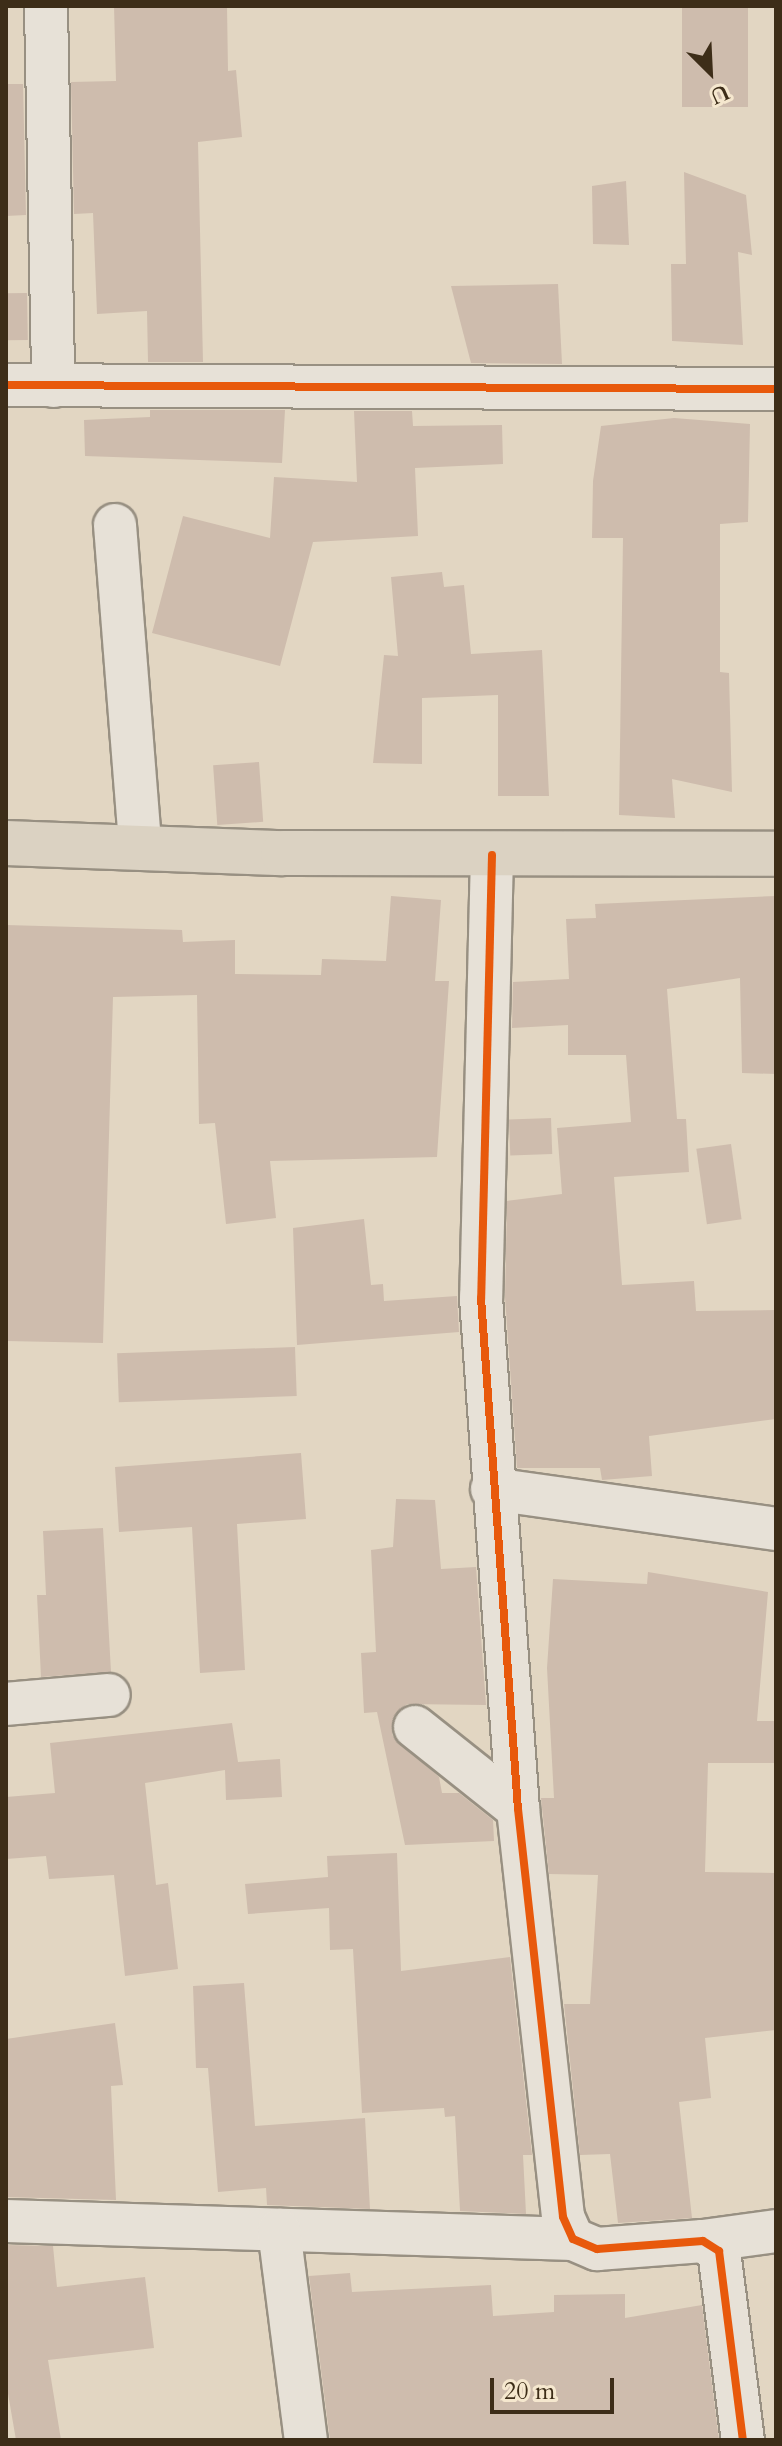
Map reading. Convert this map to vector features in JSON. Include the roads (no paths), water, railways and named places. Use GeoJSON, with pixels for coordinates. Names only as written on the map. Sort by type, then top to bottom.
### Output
{"type":"FeatureCollection","features":[{"type":"Feature","properties":{"kind":"main road"},"geometry":{"type":"LineString","coordinates":[[6,843],[492,855],[776,854]]}},
{"type":"Feature","properties":{"kind":"street"},"geometry":{"type":"LineString","coordinates":[[46,6],[53,386]]}},
{"type":"Feature","properties":{"kind":"street"},"geometry":{"type":"LineString","coordinates":[[6,385],[776,389]]}},
{"type":"Feature","properties":{"kind":"street"},"geometry":{"type":"LineString","coordinates":[[115,525],[140,845]]}},
{"type":"Feature","properties":{"kind":"street"},"geometry":{"type":"LineString","coordinates":[[492,855],[481,1298],[492,1489],[518,1809],[563,2217],[573,2239]]}},
{"type":"Feature","properties":{"kind":"street"},"geometry":{"type":"LineString","coordinates":[[492,1489],[776,1529]]}},
{"type":"Feature","properties":{"kind":"street"},"geometry":{"type":"LineString","coordinates":[[6,1704],[109,1695]]}},
{"type":"Feature","properties":{"kind":"street"},"geometry":{"type":"LineString","coordinates":[[415,1727],[518,1809]]}},
{"type":"Feature","properties":{"kind":"street"},"geometry":{"type":"LineString","coordinates":[[6,2221],[573,2239],[597,2249],[703,2241],[776,2231]]}},
{"type":"Feature","properties":{"kind":"street"},"geometry":{"type":"LineString","coordinates":[[279,2230],[306,2440]]}},
{"type":"Feature","properties":{"kind":"street"},"geometry":{"type":"LineString","coordinates":[[703,2241],[726,2266],[743,2440]]}}]}
